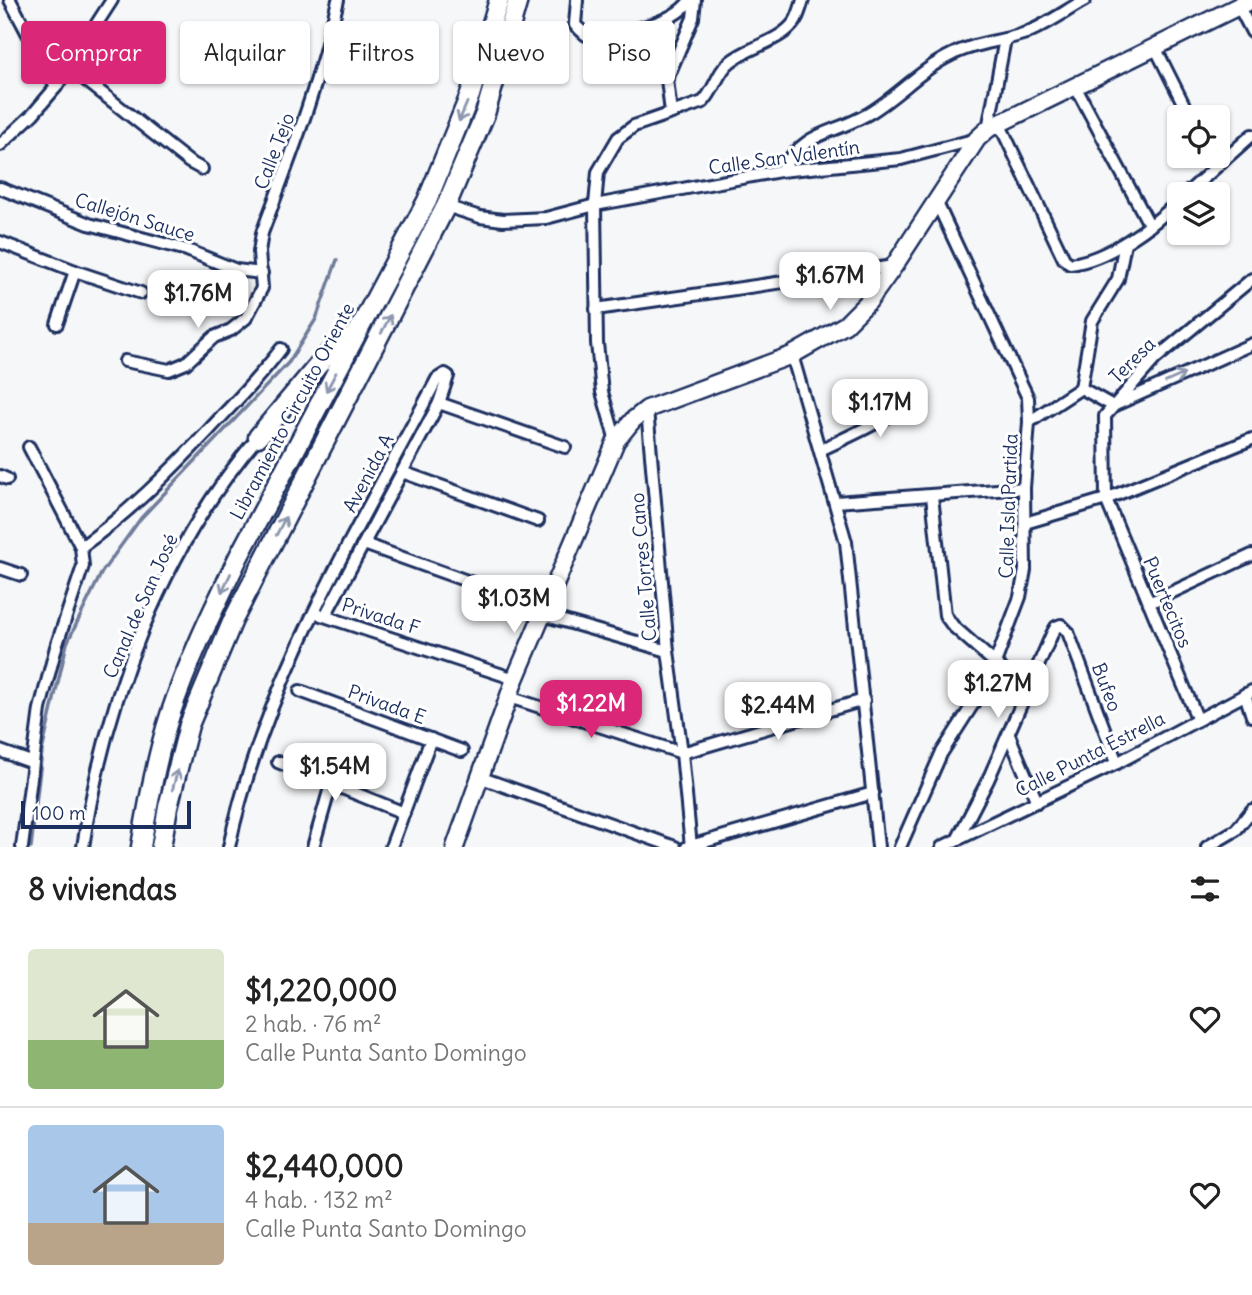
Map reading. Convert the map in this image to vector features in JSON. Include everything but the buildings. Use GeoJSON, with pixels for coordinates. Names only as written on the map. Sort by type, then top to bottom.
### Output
{"type":"FeatureCollection","features":[{"type":"Feature","properties":{"kind":"main road","name":"Libramiento Circuito Oriente"},"geometry":{"type":"LineString","coordinates":[[141,847],[155,773],[170,715],[211,615],[239,556],[427,201],[470,94],[499,0]]}},
{"type":"Feature","properties":{"kind":"main road"},"geometry":{"type":"LineString","coordinates":[[161,847],[168,807],[189,725],[233,620],[446,206],[485,114],[518,0]]}},
{"type":"Feature","properties":{"kind":"main road"},"geometry":{"type":"LineString","coordinates":[[258,437],[325,357],[356,336]]}},
{"type":"Feature","properties":{"kind":"street"},"geometry":{"type":"LineString","coordinates":[[10,0],[56,87]]}},
{"type":"Feature","properties":{"kind":"street"},"geometry":{"type":"LineString","coordinates":[[99,21],[112,0]]}},
{"type":"Feature","properties":{"kind":"street","name":"Calle Tejo"},"geometry":{"type":"LineString","coordinates":[[125,361],[169,370],[186,363],[214,337],[232,330],[246,318],[262,288],[262,233],[312,101],[338,0]]}},
{"type":"Feature","properties":{"kind":"street"},"geometry":{"type":"LineString","coordinates":[[577,0],[575,24],[586,34],[613,34],[674,16],[690,2],[694,18],[667,79],[671,113]]}},
{"type":"Feature","properties":{"kind":"street"},"geometry":{"type":"LineString","coordinates":[[616,441],[602,392],[596,309],[595,205],[598,172],[618,138],[634,126],[703,102],[731,61],[783,32],[796,20],[803,0]]}},
{"type":"Feature","properties":{"kind":"street"},"geometry":{"type":"LineString","coordinates":[[780,172],[794,152],[807,140],[869,113],[950,55],[976,44],[1027,33],[1084,0]]}},
{"type":"Feature","properties":{"kind":"street"},"geometry":{"type":"LineString","coordinates":[[988,130],[1245,3],[1252,32]]}},
{"type":"Feature","properties":{"kind":"street"},"geometry":{"type":"LineString","coordinates":[[455,847],[516,679],[616,441],[633,420],[647,410],[792,355],[845,325],[869,301],[936,201],[988,130],[1005,39]]}},
{"type":"Feature","properties":{"kind":"street"},"geometry":{"type":"LineString","coordinates":[[1155,47],[1184,105]]}},
{"type":"Feature","properties":{"kind":"street"},"geometry":{"type":"LineString","coordinates":[[0,145],[33,114],[58,84]]}},
{"type":"Feature","properties":{"kind":"street"},"geometry":{"type":"LineString","coordinates":[[90,84],[189,162],[202,169]]}},
{"type":"Feature","properties":{"kind":"street"},"geometry":{"type":"LineString","coordinates":[[1075,86],[1150,226]]}},
{"type":"Feature","properties":{"kind":"street"},"geometry":{"type":"LineString","coordinates":[[988,130],[1064,259],[1070,264],[1079,263],[1125,243],[1167,211]]}},
{"type":"Feature","properties":{"kind":"street","name":"Calle San Valentín"},"geometry":{"type":"LineString","coordinates":[[446,206],[480,217],[522,220],[558,216],[595,205],[780,172],[901,159],[988,130]]}},
{"type":"Feature","properties":{"kind":"street"},"geometry":{"type":"LineString","coordinates":[[1230,154],[1252,135]]}},
{"type":"Feature","properties":{"kind":"street"},"geometry":{"type":"LineString","coordinates":[[1198,182],[1213,168]]}},
{"type":"Feature","properties":{"kind":"street","name":"Callejón Sauce"},"geometry":{"type":"LineString","coordinates":[[0,188],[89,223],[187,250],[236,270],[262,273]]}},
{"type":"Feature","properties":{"kind":"street","name":"Calle Isla Partida"},"geometry":{"type":"LineString","coordinates":[[900,847],[941,754],[973,705],[995,663],[1024,580],[1024,488],[1029,422],[1025,388],[936,201]]}},
{"type":"Feature","properties":{"kind":"street"},"geometry":{"type":"LineString","coordinates":[[0,242],[141,293]]}},
{"type":"Feature","properties":{"kind":"street"},"geometry":{"type":"LineString","coordinates":[[1029,422],[1081,388],[1092,321],[1118,279],[1125,243]]}},
{"type":"Feature","properties":{"kind":"street"},"geometry":{"type":"LineString","coordinates":[[596,309],[894,266]]}},
{"type":"Feature","properties":{"kind":"street"},"geometry":{"type":"LineString","coordinates":[[57,324],[75,271]]}},
{"type":"Feature","properties":{"kind":"street","name":"Teresa"},"geometry":{"type":"LineString","coordinates":[[1106,499],[1105,416],[1155,359],[1252,279]]}},
{"type":"Feature","properties":{"kind":"street"},"geometry":{"type":"LineString","coordinates":[[1081,388],[1112,406],[1252,344]]}},
{"type":"Feature","properties":{"kind":"street"},"geometry":{"type":"LineString","coordinates":[[81,547],[113,525],[165,476],[264,372],[281,349]]}},
{"type":"Feature","properties":{"kind":"street"},"geometry":{"type":"LineString","coordinates":[[792,355],[836,502],[850,565],[878,847]]}},
{"type":"Feature","properties":{"kind":"street","name":"Avenida A"},"geometry":{"type":"LineString","coordinates":[[229,847],[255,757],[282,684],[438,379],[445,374],[448,376],[447,382],[439,403],[364,544],[320,614]]}},
{"type":"Feature","properties":{"kind":"street"},"geometry":{"type":"LineString","coordinates":[[820,450],[871,426],[920,395]]}},
{"type":"Feature","properties":{"kind":"street"},"geometry":{"type":"LineString","coordinates":[[439,403],[565,447]]}},
{"type":"Feature","properties":{"kind":"street","name":"Calle Torres Cano"},"geometry":{"type":"LineString","coordinates":[[647,410],[668,652],[682,753],[690,847]]}},
{"type":"Feature","properties":{"kind":"street","name":"Canal de San José"},"geometry":{"type":"LineString","coordinates":[[83,847],[100,760],[134,650],[172,566],[217,488],[258,437]]}},
{"type":"Feature","properties":{"kind":"street"},"geometry":{"type":"LineString","coordinates":[[1025,523],[1106,499],[1252,439]]}},
{"type":"Feature","properties":{"kind":"street"},"geometry":{"type":"LineString","coordinates":[[22,847],[44,691],[83,566],[81,547],[29,447]]}},
{"type":"Feature","properties":{"kind":"street"},"geometry":{"type":"LineString","coordinates":[[402,472],[538,521]]}},
{"type":"Feature","properties":{"kind":"street"},"geometry":{"type":"LineString","coordinates":[[836,502],[1024,488]]}},
{"type":"Feature","properties":{"kind":"street"},"geometry":{"type":"LineString","coordinates":[[932,495],[946,615],[953,626],[1028,692],[988,780],[957,839]]}},
{"type":"Feature","properties":{"kind":"street","name":"Puertecitos"},"geometry":{"type":"LineString","coordinates":[[1106,499],[1197,718]]}},
{"type":"Feature","properties":{"kind":"street"},"geometry":{"type":"LineString","coordinates":[[364,544],[506,594]]}},
{"type":"Feature","properties":{"kind":"street"},"geometry":{"type":"LineString","coordinates":[[1149,603],[1252,555]]}},
{"type":"Feature","properties":{"kind":"street"},"geometry":{"type":"LineString","coordinates":[[0,568],[21,575]]}},
{"type":"Feature","properties":{"kind":"street","name":"Privada F"},"geometry":{"type":"LineString","coordinates":[[320,614],[516,679]]}},
{"type":"Feature","properties":{"kind":"street"},"geometry":{"type":"LineString","coordinates":[[542,614],[668,652]]}},
{"type":"Feature","properties":{"kind":"street","name":"Bufeo"},"geometry":{"type":"LineString","coordinates":[[1028,692],[1052,634],[1060,625],[1068,632],[1117,763]]}},
{"type":"Feature","properties":{"kind":"street","name":"Privada E"},"geometry":{"type":"LineString","coordinates":[[300,691],[462,751]]}},
{"type":"Feature","properties":{"kind":"street"},"geometry":{"type":"LineString","coordinates":[[1249,692],[1252,716]]}},
{"type":"Feature","properties":{"kind":"street","name":"Calle Punta Estrella"},"geometry":{"type":"LineString","coordinates":[[942,847],[1117,763],[1249,692]]}},
{"type":"Feature","properties":{"kind":"street"},"geometry":{"type":"LineString","coordinates":[[509,697],[682,753],[864,700]]}},
{"type":"Feature","properties":{"kind":"street"},"geometry":{"type":"LineString","coordinates":[[1009,735],[1037,802]]}},
{"type":"Feature","properties":{"kind":"street"},"geometry":{"type":"LineString","coordinates":[[391,847],[431,739]]}},
{"type":"Feature","properties":{"kind":"street"},"geometry":{"type":"LineString","coordinates":[[0,751],[32,762]]}},
{"type":"Feature","properties":{"kind":"street"},"geometry":{"type":"LineString","coordinates":[[278,762],[404,813]]}},
{"type":"Feature","properties":{"kind":"street"},"geometry":{"type":"LineString","coordinates":[[480,777],[675,847]]}},
{"type":"Feature","properties":{"kind":"street"},"geometry":{"type":"LineString","coordinates":[[313,847],[331,784]]}},
{"type":"Feature","properties":{"kind":"street"},"geometry":{"type":"LineString","coordinates":[[690,847],[873,793]]}},
{"type":"Feature","properties":{"kind":"street"},"geometry":{"type":"LineString","coordinates":[[1208,847],[1236,830],[1252,810]]}},
{"type":"Feature","properties":{"kind":"waterway"},"geometry":{"type":"LineString","coordinates":[[31,847],[42,751],[67,643],[102,572],[141,518],[289,362],[316,319],[337,260]]}}]}
